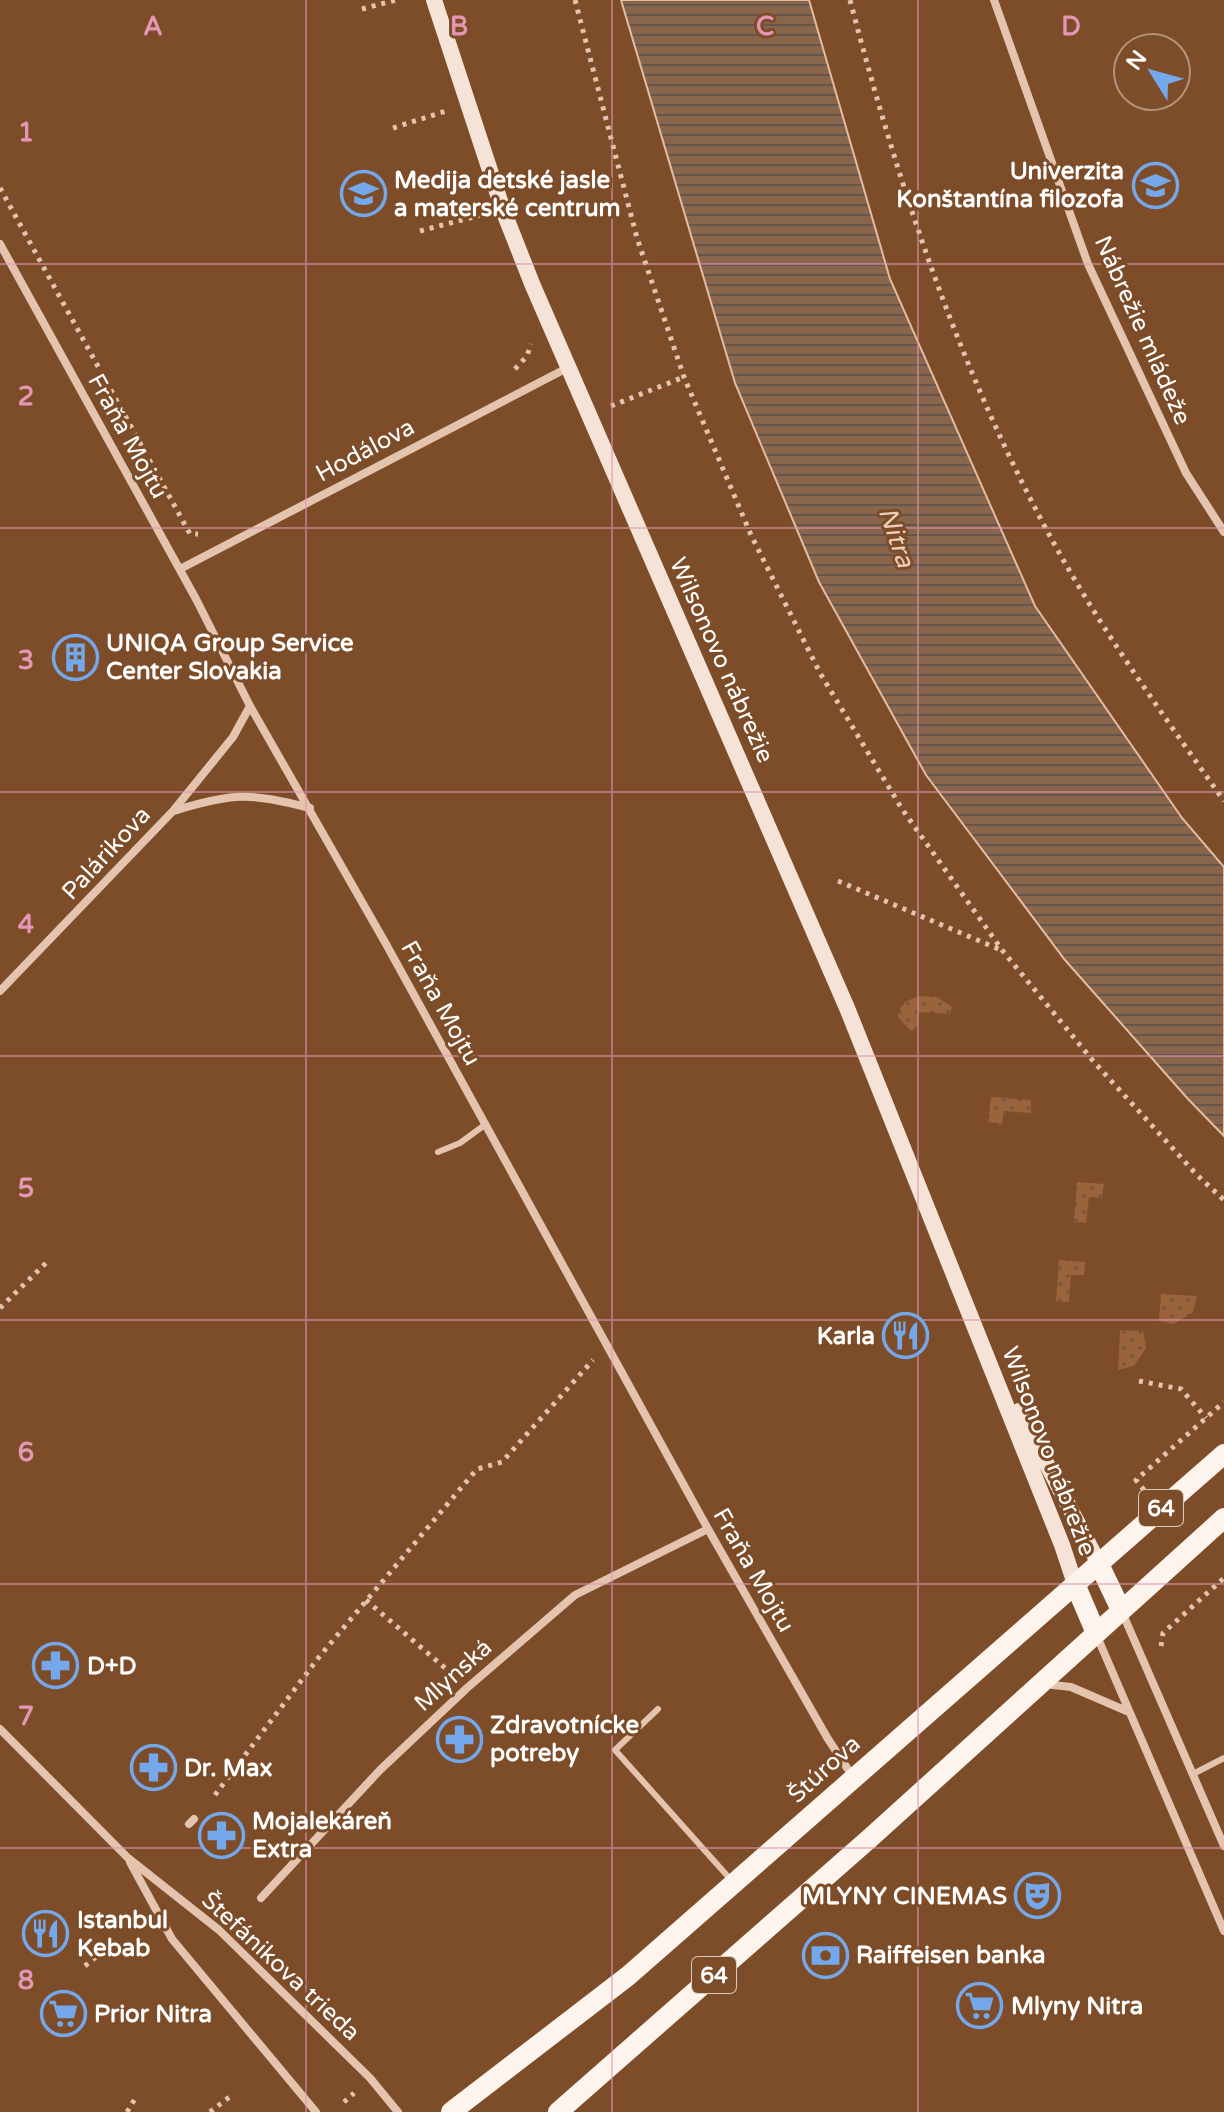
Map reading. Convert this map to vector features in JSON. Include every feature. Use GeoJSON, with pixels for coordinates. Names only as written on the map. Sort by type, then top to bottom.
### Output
{"type":"FeatureCollection","features":[{"type":"Feature","properties":{"kind":"main road","name":"Štúrova"},"geometry":{"type":"LineString","coordinates":[[451,2112],[628,1976],[1224,1454]]}},
{"type":"Feature","properties":{"kind":"main road","name":"64"},"geometry":{"type":"LineString","coordinates":[[558,2112],[1224,1518]]}},
{"type":"Feature","properties":{"kind":"main road"},"geometry":{"type":"LineString","coordinates":[[1098,1562],[1121,1610]]}},
{"type":"Feature","properties":{"kind":"main road"},"geometry":{"type":"LineString","coordinates":[[1075,1584],[1096,1633]]}},
{"type":"Feature","properties":{"kind":"street","name":"Wilsonovo nábrežie"},"geometry":{"type":"LineString","coordinates":[[434,0],[503,210],[533,286],[847,1008],[1075,1584]]}},
{"type":"Feature","properties":{"kind":"street","name":"Nábrežie mládeže"},"geometry":{"type":"LineString","coordinates":[[994,0],[1088,264],[1186,473],[1224,532]]}},
{"type":"Feature","properties":{"kind":"street","name":"Fraňa Mojtu"},"geometry":{"type":"LineString","coordinates":[[0,244],[180,569],[250,706],[486,1124],[708,1529],[828,1739],[853,1777]]}},
{"type":"Feature","properties":{"kind":"street","name":"Hodálova"},"geometry":{"type":"LineString","coordinates":[[180,569],[569,367]]}},
{"type":"Feature","properties":{"kind":"street","name":"Palárikova"},"geometry":{"type":"LineString","coordinates":[[0,991],[173,811],[233,737],[250,706]]}},
{"type":"Feature","properties":{"kind":"street","name":"Palárikova"},"geometry":{"type":"LineString","coordinates":[[173,811],[216,798],[239,795],[310,808]]}},
{"type":"Feature","properties":{"kind":"street","name":"Wilsonovo nábrežie"},"geometry":{"type":"LineString","coordinates":[[979,1336],[1098,1562]]}},
{"type":"Feature","properties":{"kind":"street","name":"Mlynská"},"geometry":{"type":"LineString","coordinates":[[261,1898],[380,1770],[467,1688],[575,1595],[708,1529]]}},
{"type":"Feature","properties":{"kind":"street"},"geometry":{"type":"LineString","coordinates":[[1121,1610],[1224,1846]]}},
{"type":"Feature","properties":{"kind":"street"},"geometry":{"type":"LineString","coordinates":[[1096,1633],[1224,1931]]}},
{"type":"Feature","properties":{"kind":"street"},"geometry":{"type":"LineString","coordinates":[[1042,1683],[1071,1687],[1130,1713]]}},
{"type":"Feature","properties":{"kind":"street","name":"Štefánikova trieda"},"geometry":{"type":"LineString","coordinates":[[0,1729],[128,1858],[219,1930],[370,2078],[398,2112]]}},
{"type":"Feature","properties":{"kind":"street","name":"Štefánikova trieda"},"geometry":{"type":"LineString","coordinates":[[128,1858],[172,1939],[316,2112]]}},
{"type":"Feature","properties":{"kind":"lane"},"geometry":{"type":"LineString","coordinates":[[438,1152],[460,1143],[486,1124]]}},
{"type":"Feature","properties":{"kind":"lane"},"geometry":{"type":"LineString","coordinates":[[658,1709],[615,1750],[734,1884]]}},
{"type":"Feature","properties":{"kind":"lane"},"geometry":{"type":"LineString","coordinates":[[1193,1774],[1224,1758]]}},
{"type":"Feature","properties":{"kind":"path"},"geometry":{"type":"LineString","coordinates":[[362,9],[396,0]]}},
{"type":"Feature","properties":{"kind":"path"},"geometry":{"type":"LineString","coordinates":[[575,0],[637,238],[684,377],[751,535],[820,673],[902,809],[1002,950],[1094,1062],[1197,1175],[1224,1200]]}},
{"type":"Feature","properties":{"kind":"path"},"geometry":{"type":"LineString","coordinates":[[850,0],[877,106],[926,261],[985,406],[1051,539],[1135,673],[1224,801]]}},
{"type":"Feature","properties":{"kind":"path"},"geometry":{"type":"LineString","coordinates":[[393,128],[467,104]]}},
{"type":"Feature","properties":{"kind":"path"},"geometry":{"type":"LineString","coordinates":[[0,188],[190,534],[198,535],[212,527]]}},
{"type":"Feature","properties":{"kind":"path"},"geometry":{"type":"LineString","coordinates":[[420,231],[503,210]]}},
{"type":"Feature","properties":{"kind":"path"},"geometry":{"type":"LineString","coordinates":[[512,372],[527,356],[534,336]]}},
{"type":"Feature","properties":{"kind":"path"},"geometry":{"type":"LineString","coordinates":[[589,415],[684,377]]}},
{"type":"Feature","properties":{"kind":"path"},"geometry":{"type":"LineString","coordinates":[[838,881],[1002,950]]}},
{"type":"Feature","properties":{"kind":"path"},"geometry":{"type":"LineString","coordinates":[[0,1308],[50,1259]]}},
{"type":"Feature","properties":{"kind":"path"},"geometry":{"type":"LineString","coordinates":[[215,1795],[319,1657],[477,1469],[502,1462],[608,1345]]}},
{"type":"Feature","properties":{"kind":"path"},"geometry":{"type":"LineString","coordinates":[[1139,1381],[1181,1389],[1206,1418]]}},
{"type":"Feature","properties":{"kind":"path"},"geometry":{"type":"LineString","coordinates":[[1136,1480],[1224,1402]]}},
{"type":"Feature","properties":{"kind":"path"},"geometry":{"type":"LineString","coordinates":[[1163,1633],[1224,1578]]}},
{"type":"Feature","properties":{"kind":"path"},"geometry":{"type":"LineString","coordinates":[[366,1600],[467,1688]]}},
{"type":"Feature","properties":{"kind":"path"},"geometry":{"type":"LineString","coordinates":[[85,1966],[109,1946]]}},
{"type":"Feature","properties":{"kind":"path"},"geometry":{"type":"LineString","coordinates":[[344,2102],[354,2093]]}},
{"type":"Feature","properties":{"kind":"path"},"geometry":{"type":"LineString","coordinates":[[210,2112],[232,2095]]}},
{"type":"Feature","properties":{"kind":"path"},"geometry":{"type":"LineString","coordinates":[[127,2112],[136,2097]]}},
{"type":"Feature","properties":{"kind":"shaded area"},"geometry":{"type":"Polygon","coordinates":[[[918,996],[937,997],[952,1007],[950,1014],[919,1012],[917,1028],[911,1031],[898,1017],[904,1004],[918,996]]]}},
{"type":"Feature","properties":{"kind":"shaded area"},"geometry":{"type":"Polygon","coordinates":[[[991,1097],[1031,1100],[1031,1113],[1004,1111],[1002,1124],[988,1122],[991,1097]]]}},
{"type":"Feature","properties":{"kind":"shaded area"},"geometry":{"type":"Polygon","coordinates":[[[1077,1182],[1104,1184],[1102,1198],[1089,1197],[1086,1223],[1074,1222],[1077,1182]]]}},
{"type":"Feature","properties":{"kind":"shaded area"},"geometry":{"type":"Polygon","coordinates":[[[1059,1260],[1085,1262],[1084,1275],[1071,1275],[1069,1302],[1056,1301],[1059,1260]]]}},
{"type":"Feature","properties":{"kind":"shaded area"},"geometry":{"type":"Polygon","coordinates":[[[1161,1294],[1197,1296],[1193,1312],[1174,1324],[1159,1321],[1161,1294]]]}},
{"type":"Feature","properties":{"kind":"shaded area"},"geometry":{"type":"Polygon","coordinates":[[[1120,1330],[1143,1331],[1146,1348],[1134,1366],[1118,1370],[1120,1330]]]}},
{"type":"Feature","properties":{"kind":"water","name":"Nitra"},"geometry":{"type":"Polygon","coordinates":[[[621,0],[809,0],[890,279],[1035,606],[1182,818],[1224,867],[1224,1136],[1065,960],[926,775],[819,582],[735,383],[621,0]]]}},
{"type":"Feature","properties":{"kind":"place","name":"Univerzita Konštantína filozofa"},"geometry":{"type":"Point","coordinates":[1155,185]}},
{"type":"Feature","properties":{"kind":"place","name":"Medija detské jasle a materské centrum"},"geometry":{"type":"Point","coordinates":[363,194]}},
{"type":"Feature","properties":{"kind":"place","name":"UNIQA Group Service Center Slovakia"},"geometry":{"type":"Point","coordinates":[75,657]}},
{"type":"Feature","properties":{"kind":"place","name":"Karla"},"geometry":{"type":"Point","coordinates":[906,1336]}},
{"type":"Feature","properties":{"kind":"place","name":"D+D"},"geometry":{"type":"Point","coordinates":[56,1666]}},
{"type":"Feature","properties":{"kind":"place","name":"Zdravotnícke potreby"},"geometry":{"type":"Point","coordinates":[459,1739]}},
{"type":"Feature","properties":{"kind":"place","name":"Dr. Max"},"geometry":{"type":"Point","coordinates":[153,1768]}},
{"type":"Feature","properties":{"kind":"place","name":"Mojalekáreň Extra"},"geometry":{"type":"Point","coordinates":[221,1835]}},
{"type":"Feature","properties":{"kind":"place","name":"MLYNY CINEMAS"},"geometry":{"type":"Point","coordinates":[1038,1896]}},
{"type":"Feature","properties":{"kind":"place","name":"Istanbul Kebab"},"geometry":{"type":"Point","coordinates":[46,1934]}},
{"type":"Feature","properties":{"kind":"place","name":"Raiffeisen banka"},"geometry":{"type":"Point","coordinates":[825,1955]}},
{"type":"Feature","properties":{"kind":"place","name":"Mlyny Nitra"},"geometry":{"type":"Point","coordinates":[980,2006]}},
{"type":"Feature","properties":{"kind":"place","name":"Prior Nitra"},"geometry":{"type":"Point","coordinates":[63,2014]}}]}
